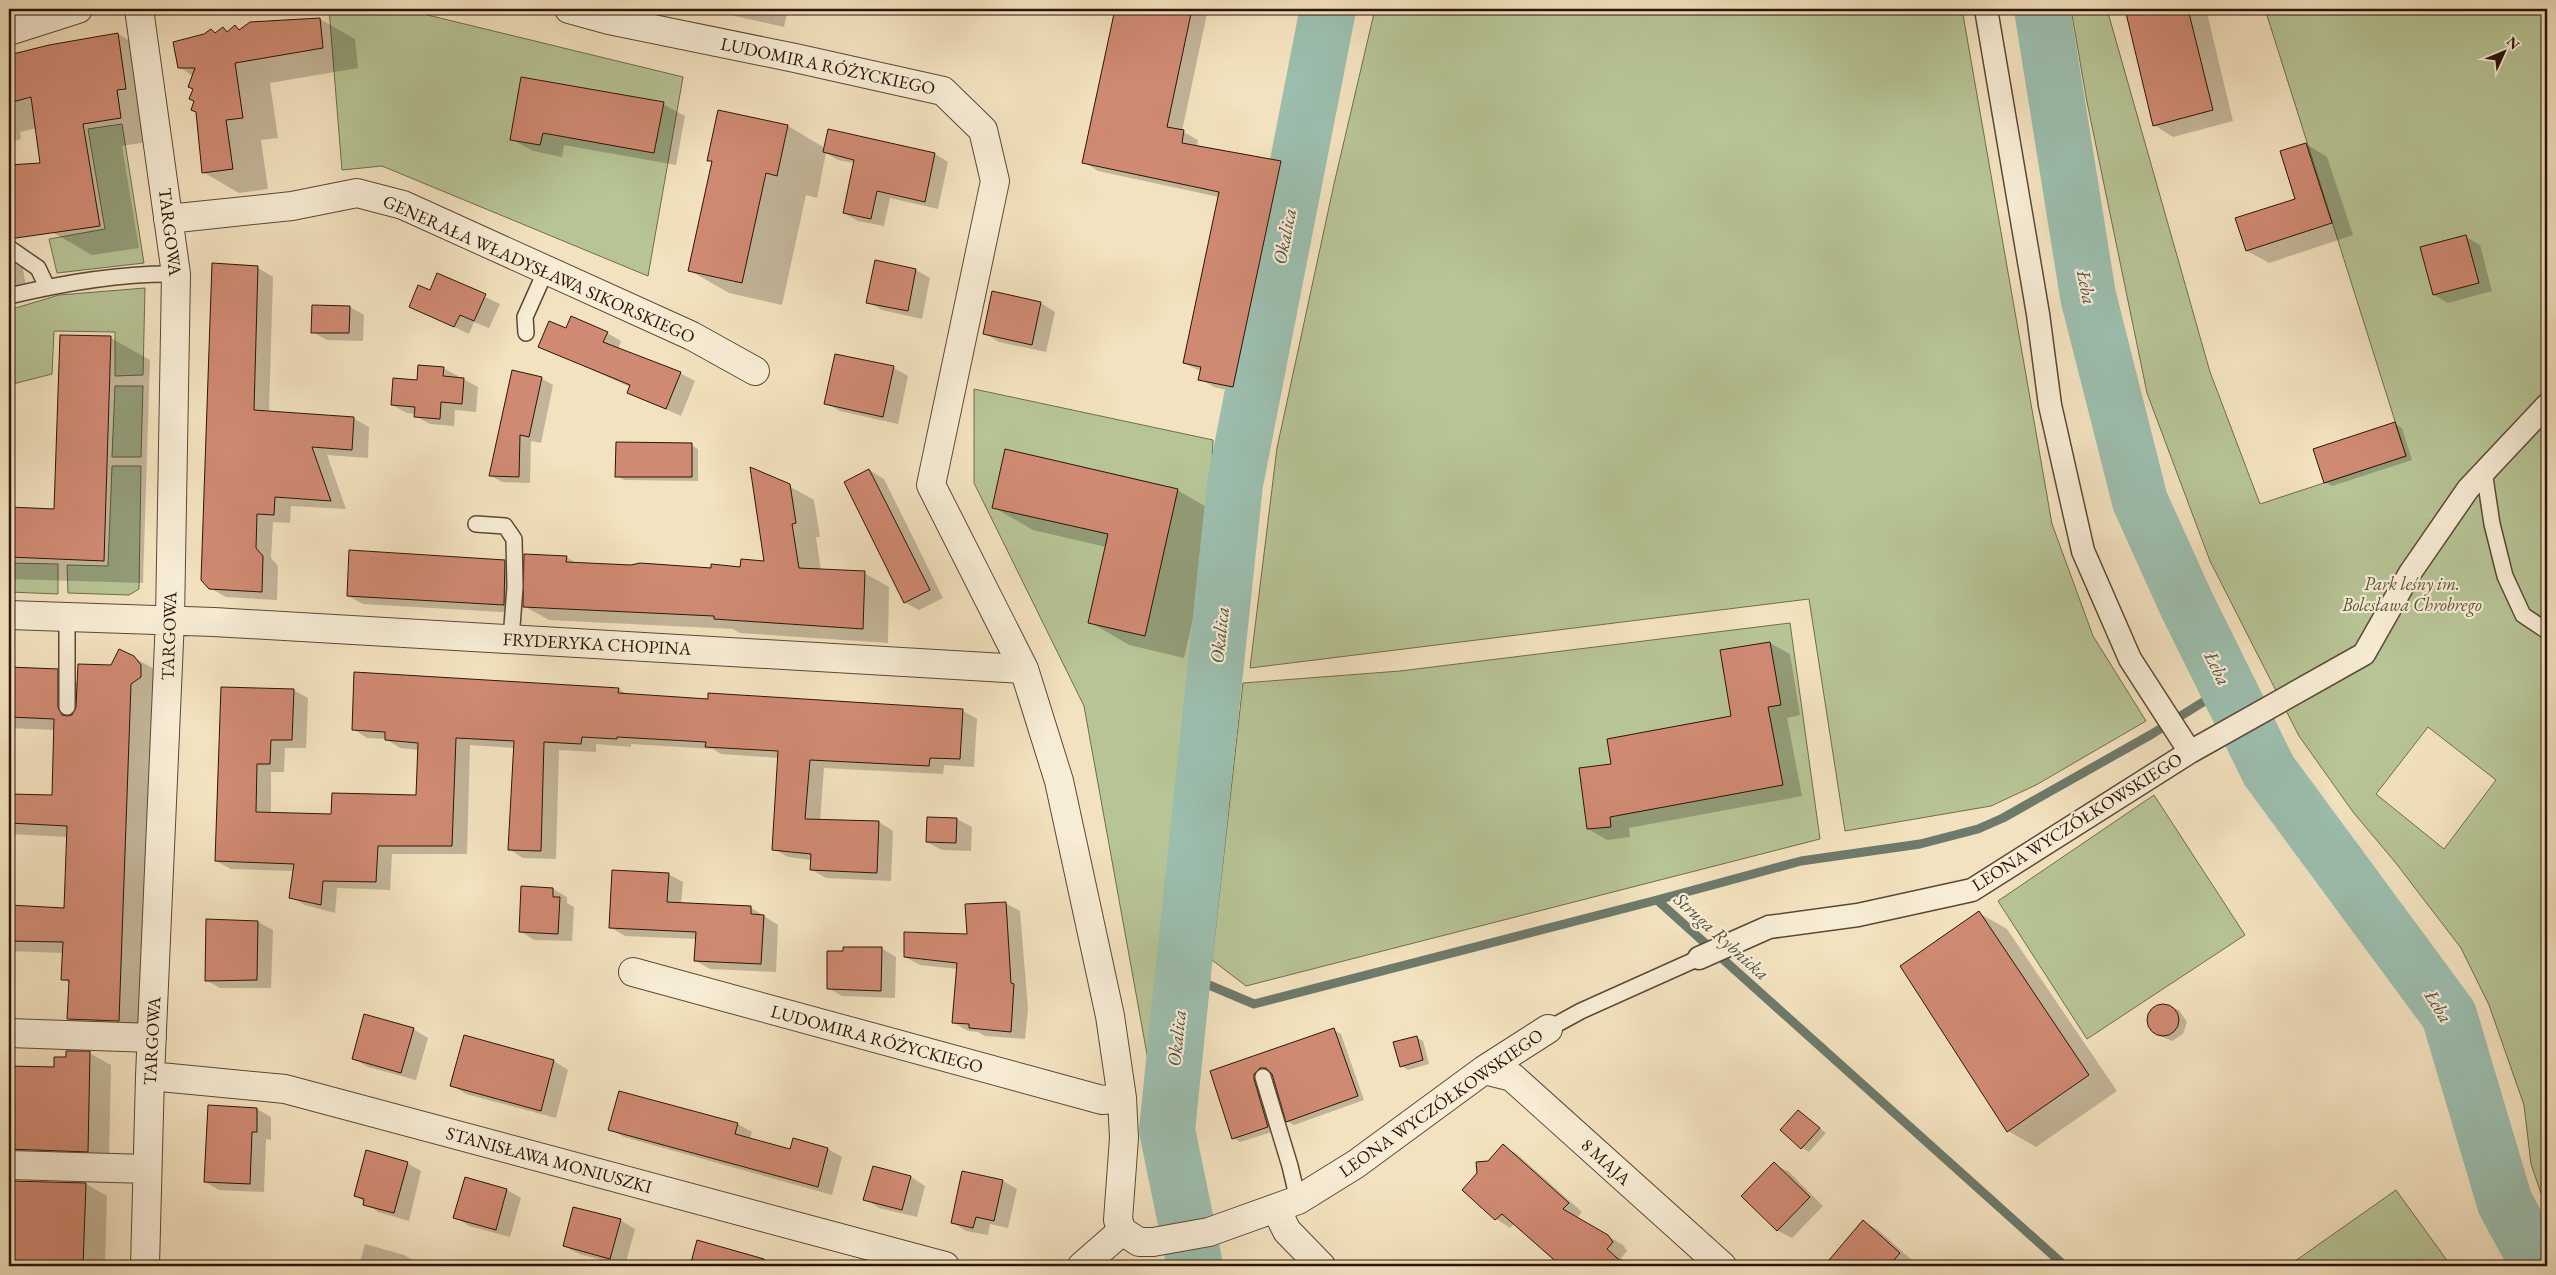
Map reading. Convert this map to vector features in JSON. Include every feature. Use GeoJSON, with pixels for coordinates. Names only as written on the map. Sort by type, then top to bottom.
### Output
{"type":"FeatureCollection","features":[{"type":"Feature","properties":{"kind":"street"},"geometry":{"type":"LineString","coordinates":[[9,31],[78,9]]}},
{"type":"Feature","properties":{"kind":"street","name":"TARGOWA"},"geometry":{"type":"LineString","coordinates":[[138,9],[176,274],[170,620],[150,1076],[144,1266]]}},
{"type":"Feature","properties":{"kind":"street","name":"LUDOMIRA RÓŻYCKIEGO"},"geometry":{"type":"LineString","coordinates":[[569,9],[610,14],[943,91],[983,130],[995,181],[930,485],[1024,669]]}},
{"type":"Feature","properties":{"kind":"street"},"geometry":{"type":"LineString","coordinates":[[1986,9],[2038,314],[2050,405],[2083,552],[2130,659],[2172,721],[2190,752]]}},
{"type":"Feature","properties":{"kind":"street","name":"GENERAŁA WŁADYSŁAWA SIKORSKIEGO"},"geometry":{"type":"LineString","coordinates":[[168,219],[292,206],[357,193],[403,205],[692,336],[755,370]]}},
{"type":"Feature","properties":{"kind":"street","name":"LEONA WYCZÓŁKOWSKIEGO"},"geometry":{"type":"LineString","coordinates":[[1699,958],[1769,927],[1858,914],[1972,890],[2190,752],[2364,654],[2410,572],[2468,489],[2547,405]]}},
{"type":"Feature","properties":{"kind":"street","name":"FRYDERYKA CHOPINA"},"geometry":{"type":"LineString","coordinates":[[9,615],[170,620],[1024,669]]}},
{"type":"Feature","properties":{"kind":"street"},"geometry":{"type":"LineString","coordinates":[[1024,669],[1059,781],[1110,1016],[1122,1098],[1124,1138],[1118,1220],[1122,1231],[1082,1266]]}},
{"type":"Feature","properties":{"kind":"street","name":"LUDOMIRA RÓŻYCKIEGO"},"geometry":{"type":"LineString","coordinates":[[633,972],[1102,1100],[1122,1098]]}},
{"type":"Feature","properties":{"kind":"street","name":"LEONA WYCZÓŁKOWSKIEGO"},"geometry":{"type":"LineString","coordinates":[[1122,1231],[1139,1242],[1168,1240],[1209,1232],[1287,1204],[1356,1164],[1484,1070],[1548,1029]]}},
{"type":"Feature","properties":{"kind":"street"},"geometry":{"type":"LineString","coordinates":[[9,1033],[152,1038]]}},
{"type":"Feature","properties":{"kind":"street","name":"8 MAJA"},"geometry":{"type":"LineString","coordinates":[[1484,1070],[1512,1077],[1722,1266]]}},
{"type":"Feature","properties":{"kind":"street","name":"STANISŁAWA MONIUSZKI"},"geometry":{"type":"LineString","coordinates":[[150,1076],[286,1089],[944,1266]]}},
{"type":"Feature","properties":{"kind":"street"},"geometry":{"type":"LineString","coordinates":[[9,1165],[147,1169]]}},
{"type":"Feature","properties":{"kind":"street"},"geometry":{"type":"LineString","coordinates":[[1287,1204],[1287,1231],[1321,1266]]}},
{"type":"Feature","properties":{"kind":"lane"},"geometry":{"type":"LineString","coordinates":[[9,248],[38,268],[47,287]]}},
{"type":"Feature","properties":{"kind":"lane"},"geometry":{"type":"LineString","coordinates":[[526,333],[526,317],[546,270]]}},
{"type":"Feature","properties":{"kind":"lane"},"geometry":{"type":"LineString","coordinates":[[9,296],[47,287],[153,274],[176,274]]}},
{"type":"Feature","properties":{"kind":"lane"},"geometry":{"type":"LineString","coordinates":[[2484,471],[2492,524],[2505,576],[2523,615],[2547,631]]}},
{"type":"Feature","properties":{"kind":"lane"},"geometry":{"type":"LineString","coordinates":[[476,524],[505,526],[514,539],[515,587],[511,639]]}},
{"type":"Feature","properties":{"kind":"lane"},"geometry":{"type":"LineString","coordinates":[[67,616],[67,707]]}},
{"type":"Feature","properties":{"kind":"lane","name":"LEONA WYCZÓŁKOWSKIEGO"},"geometry":{"type":"LineString","coordinates":[[1548,1029],[1598,1003],[1699,958]]}},
{"type":"Feature","properties":{"kind":"lane"},"geometry":{"type":"LineString","coordinates":[[1263,1077],[1290,1166],[1287,1204]]}},
{"type":"Feature","properties":{"kind":"green space"},"geometry":{"type":"Polygon","coordinates":[[[329,9],[411,11],[683,77],[648,276],[382,166],[342,170],[329,9]]]}},
{"type":"Feature","properties":{"kind":"green space"},"geometry":{"type":"Polygon","coordinates":[[[1375,9],[1962,9],[2052,524],[2093,636],[2146,721],[2036,785],[1991,806],[1845,831],[1809,599],[1250,668],[1277,448],[1334,184],[1375,9]]]}},
{"type":"Feature","properties":{"kind":"green space","name":"Park leśny im. Bolesława Chrobrego"},"geometry":{"type":"Polygon","coordinates":[[[2071,9],[2107,9],[2210,372],[2260,504],[2406,456],[2265,9],[2547,9],[2547,1211],[2531,1164],[2524,1105],[2489,1005],[2461,948],[2395,862],[2353,812],[2299,736],[2210,561],[2147,393],[2087,102],[2071,9]],[[2428,727],[2376,794],[2444,849],[2496,780],[2428,727]]]}},
{"type":"Feature","properties":{"kind":"green space"},"geometry":{"type":"Polygon","coordinates":[[[122,124],[144,263],[57,273],[49,239],[105,229],[88,129],[122,124]]]}},
{"type":"Feature","properties":{"kind":"green space"},"geometry":{"type":"Polygon","coordinates":[[[145,288],[143,375],[115,376],[115,332],[54,331],[52,374],[9,385],[9,310],[59,295],[145,288]]]}},
{"type":"Feature","properties":{"kind":"green space"},"geometry":{"type":"Polygon","coordinates":[[[115,386],[143,386],[141,457],[112,457],[115,386]]]}},
{"type":"Feature","properties":{"kind":"green space"},"geometry":{"type":"Polygon","coordinates":[[[974,389],[1213,440],[1207,588],[1157,1089],[1152,1082],[1084,706],[974,483],[974,389]]]}},
{"type":"Feature","properties":{"kind":"green space"},"geometry":{"type":"Polygon","coordinates":[[[112,466],[141,466],[139,589],[129,595],[68,593],[67,565],[108,566],[112,466]]]}},
{"type":"Feature","properties":{"kind":"green space"},"geometry":{"type":"Polygon","coordinates":[[[9,563],[58,564],[58,594],[9,592],[9,563]]]}},
{"type":"Feature","properties":{"kind":"green space"},"geometry":{"type":"Polygon","coordinates":[[[1790,623],[1820,839],[1246,986],[1212,960],[1243,683],[1400,671],[1790,623]]]}},
{"type":"Feature","properties":{"kind":"green space"},"geometry":{"type":"Polygon","coordinates":[[[2154,795],[2245,935],[2087,1039],[1998,901],[2154,795]]]}},
{"type":"Feature","properties":{"kind":"green space"},"geometry":{"type":"Polygon","coordinates":[[[2396,1190],[2451,1266],[2288,1266],[2396,1190]]]}},
{"type":"Feature","properties":{"kind":"building"},"geometry":{"type":"Polygon","coordinates":[[[1115,9],[1192,9],[1167,127],[1184,130],[1182,143],[1281,161],[1233,387],[1198,380],[1201,367],[1183,363],[1219,192],[1082,163],[1115,9]]]}},
{"type":"Feature","properties":{"kind":"building"},"geometry":{"type":"Polygon","coordinates":[[[2125,9],[2188,9],[2213,110],[2153,126],[2125,9]]]}},
{"type":"Feature","properties":{"kind":"building"},"geometry":{"type":"Polygon","coordinates":[[[320,18],[323,48],[235,63],[243,118],[226,120],[233,169],[202,173],[196,112],[191,110],[194,101],[189,99],[193,89],[188,87],[195,68],[178,68],[173,42],[204,34],[211,29],[215,33],[223,27],[227,32],[235,25],[239,30],[250,22],[320,18]]]}},
{"type":"Feature","properties":{"kind":"building"},"geometry":{"type":"Polygon","coordinates":[[[118,33],[126,89],[117,90],[121,118],[83,124],[100,226],[9,239],[9,165],[40,163],[31,97],[9,103],[9,55],[49,45],[118,33]]]}},
{"type":"Feature","properties":{"kind":"building"},"geometry":{"type":"Polygon","coordinates":[[[521,77],[664,102],[654,153],[543,133],[540,145],[510,140],[521,77]]]}},
{"type":"Feature","properties":{"kind":"building"},"geometry":{"type":"Polygon","coordinates":[[[718,110],[788,125],[777,176],[766,173],[742,283],[688,271],[712,161],[707,161],[718,110]]]}},
{"type":"Feature","properties":{"kind":"building"},"geometry":{"type":"Polygon","coordinates":[[[828,129],[935,153],[925,202],[877,191],[871,219],[843,213],[854,160],[823,152],[828,129]]]}},
{"type":"Feature","properties":{"kind":"building"},"geometry":{"type":"Polygon","coordinates":[[[2306,143],[2332,223],[2246,251],[2235,218],[2295,199],[2280,151],[2306,143]]]}},
{"type":"Feature","properties":{"kind":"building"},"geometry":{"type":"Polygon","coordinates":[[[2466,235],[2479,283],[2433,295],[2420,247],[2466,235]]]}},
{"type":"Feature","properties":{"kind":"building"},"geometry":{"type":"Polygon","coordinates":[[[875,260],[916,269],[908,311],[866,303],[875,260]]]}},
{"type":"Feature","properties":{"kind":"building"},"geometry":{"type":"Polygon","coordinates":[[[212,263],[258,266],[254,410],[354,417],[352,450],[312,447],[331,501],[275,497],[274,515],[257,514],[256,548],[263,556],[262,592],[209,589],[201,580],[212,263]]]}},
{"type":"Feature","properties":{"kind":"building"},"geometry":{"type":"Polygon","coordinates":[[[437,273],[486,294],[474,321],[460,315],[454,327],[409,307],[418,285],[430,290],[437,273]]]}},
{"type":"Feature","properties":{"kind":"building"},"geometry":{"type":"Polygon","coordinates":[[[992,291],[1041,302],[1032,345],[983,334],[992,291]]]}},
{"type":"Feature","properties":{"kind":"building"},"geometry":{"type":"Polygon","coordinates":[[[312,305],[350,306],[349,333],[311,333],[312,305]]]}},
{"type":"Feature","properties":{"kind":"building"},"geometry":{"type":"Polygon","coordinates":[[[571,316],[608,332],[603,342],[681,372],[666,409],[627,393],[630,385],[538,347],[549,321],[566,328],[571,316]]]}},
{"type":"Feature","properties":{"kind":"building"},"geometry":{"type":"Polygon","coordinates":[[[60,335],[111,336],[104,561],[9,557],[9,507],[54,509],[60,335]]]}},
{"type":"Feature","properties":{"kind":"building"},"geometry":{"type":"Polygon","coordinates":[[[835,354],[894,366],[883,417],[824,404],[835,354]]]}},
{"type":"Feature","properties":{"kind":"building"},"geometry":{"type":"Polygon","coordinates":[[[418,365],[444,367],[443,376],[464,378],[462,404],[441,402],[440,419],[414,417],[415,407],[391,405],[393,378],[417,380],[418,365]]]}},
{"type":"Feature","properties":{"kind":"building"},"geometry":{"type":"Polygon","coordinates":[[[512,370],[542,377],[529,437],[520,435],[519,477],[489,476],[512,370]]]}},
{"type":"Feature","properties":{"kind":"building"},"geometry":{"type":"Polygon","coordinates":[[[2395,422],[2406,456],[2324,483],[2313,449],[2395,422]]]}},
{"type":"Feature","properties":{"kind":"building"},"geometry":{"type":"Polygon","coordinates":[[[616,442],[692,443],[692,477],[615,477],[616,442]]]}},
{"type":"Feature","properties":{"kind":"building"},"geometry":{"type":"Polygon","coordinates":[[[1005,449],[1178,489],[1145,636],[1088,623],[1108,534],[992,508],[1005,449]]]}},
{"type":"Feature","properties":{"kind":"building"},"geometry":{"type":"Polygon","coordinates":[[[750,467],[790,484],[796,523],[792,524],[799,568],[865,571],[863,629],[714,619],[714,616],[523,607],[524,554],[567,556],[566,562],[631,565],[640,563],[711,568],[711,564],[740,567],[741,559],[764,561],[750,467]]]}},
{"type":"Feature","properties":{"kind":"building"},"geometry":{"type":"Polygon","coordinates":[[[869,469],[930,590],[904,603],[844,482],[869,469]]]}},
{"type":"Feature","properties":{"kind":"building"},"geometry":{"type":"Polygon","coordinates":[[[349,550],[505,560],[504,605],[347,596],[349,550]]]}},
{"type":"Feature","properties":{"kind":"building"},"geometry":{"type":"Polygon","coordinates":[[[1770,642],[1781,705],[1768,707],[1783,785],[1610,817],[1611,827],[1587,829],[1579,768],[1611,764],[1607,739],[1731,716],[1720,650],[1770,642]]]}},
{"type":"Feature","properties":{"kind":"building"},"geometry":{"type":"Polygon","coordinates":[[[119,649],[134,656],[141,665],[141,677],[131,684],[119,1021],[67,1019],[69,980],[61,980],[63,942],[9,941],[9,905],[64,908],[67,826],[9,823],[9,794],[52,795],[54,719],[9,717],[9,667],[58,669],[58,707],[62,715],[67,716],[72,715],[76,707],[78,664],[111,665],[119,649]]]}},
{"type":"Feature","properties":{"kind":"building"},"geometry":{"type":"Polygon","coordinates":[[[354,672],[619,688],[618,693],[708,699],[708,693],[963,709],[960,759],[930,758],[929,766],[810,760],[805,819],[879,821],[877,873],[810,870],[811,854],[772,850],[778,751],[705,747],[706,742],[582,737],[581,744],[544,742],[541,851],[508,850],[514,741],[456,738],[452,846],[378,846],[376,882],[323,881],[321,905],[289,898],[294,864],[215,861],[221,687],[294,689],[292,740],[271,740],[270,764],[257,764],[256,812],[331,814],[332,793],[416,795],[418,743],[385,740],[385,732],[352,730],[354,672]]]}},
{"type":"Feature","properties":{"kind":"building"},"geometry":{"type":"Polygon","coordinates":[[[927,817],[957,818],[956,843],[926,842],[927,817]]]}},
{"type":"Feature","properties":{"kind":"building"},"geometry":{"type":"Polygon","coordinates":[[[612,870],[669,873],[667,902],[751,906],[751,914],[764,915],[761,964],[694,961],[696,932],[609,928],[612,870]]]}},
{"type":"Feature","properties":{"kind":"building"},"geometry":{"type":"Polygon","coordinates":[[[521,886],[553,888],[553,897],[560,897],[558,934],[519,932],[521,886]]]}},
{"type":"Feature","properties":{"kind":"building"},"geometry":{"type":"Polygon","coordinates":[[[1006,902],[1011,983],[1014,984],[1011,1032],[969,1028],[969,1024],[952,1023],[957,963],[904,957],[904,932],[967,934],[965,904],[1006,902]]]}},
{"type":"Feature","properties":{"kind":"building"},"geometry":{"type":"Polygon","coordinates":[[[1979,911],[2089,1075],[2007,1132],[1900,966],[1979,911]]]}},
{"type":"Feature","properties":{"kind":"building"},"geometry":{"type":"Polygon","coordinates":[[[206,919],[258,921],[257,980],[205,981],[206,919]]]}},
{"type":"Feature","properties":{"kind":"building"},"geometry":{"type":"Polygon","coordinates":[[[843,947],[882,947],[881,991],[827,989],[827,951],[843,951],[843,947]]]}},
{"type":"Feature","properties":{"kind":"building"},"geometry":{"type":"Polygon","coordinates":[[[2163,1004],[2175,1008],[2179,1020],[2175,1032],[2163,1036],[2151,1032],[2147,1020],[2151,1008],[2163,1004]]]}},
{"type":"Feature","properties":{"kind":"building"},"geometry":{"type":"Polygon","coordinates":[[[364,1014],[414,1028],[401,1073],[352,1059],[364,1014]]]}},
{"type":"Feature","properties":{"kind":"building"},"geometry":{"type":"Polygon","coordinates":[[[1334,1028],[1358,1096],[1286,1122],[1272,1074],[1266,1068],[1260,1068],[1254,1074],[1254,1079],[1268,1127],[1232,1139],[1210,1071],[1334,1028]]]}},
{"type":"Feature","properties":{"kind":"building"},"geometry":{"type":"Polygon","coordinates":[[[464,1035],[554,1060],[541,1111],[450,1086],[464,1035]]]}},
{"type":"Feature","properties":{"kind":"building"},"geometry":{"type":"Polygon","coordinates":[[[1417,1036],[1423,1060],[1400,1067],[1393,1042],[1417,1036]]]}},
{"type":"Feature","properties":{"kind":"building"},"geometry":{"type":"Polygon","coordinates":[[[66,1051],[90,1051],[88,1152],[9,1149],[9,1066],[54,1067],[54,1057],[66,1057],[66,1051]]]}},
{"type":"Feature","properties":{"kind":"building"},"geometry":{"type":"Polygon","coordinates":[[[619,1091],[738,1123],[735,1134],[790,1149],[793,1138],[828,1148],[818,1187],[608,1130],[619,1091]]]}},
{"type":"Feature","properties":{"kind":"building"},"geometry":{"type":"Polygon","coordinates":[[[208,1105],[257,1108],[257,1132],[252,1132],[250,1184],[204,1182],[208,1105]]]}},
{"type":"Feature","properties":{"kind":"building"},"geometry":{"type":"Polygon","coordinates":[[[1798,1110],[1820,1128],[1801,1149],[1780,1130],[1798,1110]]]}},
{"type":"Feature","properties":{"kind":"building"},"geometry":{"type":"Polygon","coordinates":[[[1503,1144],[1569,1203],[1563,1209],[1608,1235],[1613,1242],[1607,1249],[1626,1266],[1561,1266],[1502,1214],[1495,1220],[1462,1190],[1477,1173],[1476,1162],[1488,1161],[1503,1144]]]}},
{"type":"Feature","properties":{"kind":"building"},"geometry":{"type":"Polygon","coordinates":[[[366,1150],[408,1162],[394,1213],[363,1205],[364,1199],[354,1196],[366,1150]]]}},
{"type":"Feature","properties":{"kind":"building"},"geometry":{"type":"Polygon","coordinates":[[[1774,1162],[1810,1197],[1777,1231],[1741,1196],[1774,1162]]]}},
{"type":"Feature","properties":{"kind":"building"},"geometry":{"type":"Polygon","coordinates":[[[873,1166],[911,1176],[902,1210],[863,1200],[873,1166]]]}},
{"type":"Feature","properties":{"kind":"building"},"geometry":{"type":"Polygon","coordinates":[[[962,1171],[1003,1180],[994,1221],[976,1217],[973,1228],[951,1223],[962,1171]]]}},
{"type":"Feature","properties":{"kind":"building"},"geometry":{"type":"Polygon","coordinates":[[[465,1177],[507,1189],[496,1230],[453,1218],[465,1177]]]}},
{"type":"Feature","properties":{"kind":"building"},"geometry":{"type":"Polygon","coordinates":[[[9,1181],[86,1183],[83,1266],[9,1266],[9,1181]]]}},
{"type":"Feature","properties":{"kind":"building"},"geometry":{"type":"Polygon","coordinates":[[[573,1207],[621,1219],[610,1259],[563,1246],[573,1207]]]}},
{"type":"Feature","properties":{"kind":"building"},"geometry":{"type":"Polygon","coordinates":[[[1863,1220],[1900,1253],[1889,1266],[1824,1266],[1863,1220]]]}},
{"type":"Feature","properties":{"kind":"building"},"geometry":{"type":"Polygon","coordinates":[[[697,1240],[764,1259],[763,1266],[690,1266],[697,1240]]]}},
{"type":"Feature","properties":{"kind":"waterway","name":"Okalica"},"geometry":{"type":"LineString","coordinates":[[1195,1266],[1167,1130],[1183,974],[1235,484],[1328,9]]}},
{"type":"Feature","properties":{"kind":"waterway","name":"Łeba"},"geometry":{"type":"LineString","coordinates":[[2042,9],[2088,296],[2140,501],[2185,601],[2269,771],[2449,1015],[2505,1203],[2535,1258],[2542,1266]]}},
{"type":"Feature","properties":{"kind":"waterway"},"geometry":{"type":"LineString","coordinates":[[1657,900],[1801,861],[1920,844],[1978,829],[2003,818],[2152,734],[2227,687]]}},
{"type":"Feature","properties":{"kind":"waterway","name":"Struga Rybnicka"},"geometry":{"type":"LineString","coordinates":[[1183,974],[1254,1004],[1657,900],[2065,1266]]}}]}
